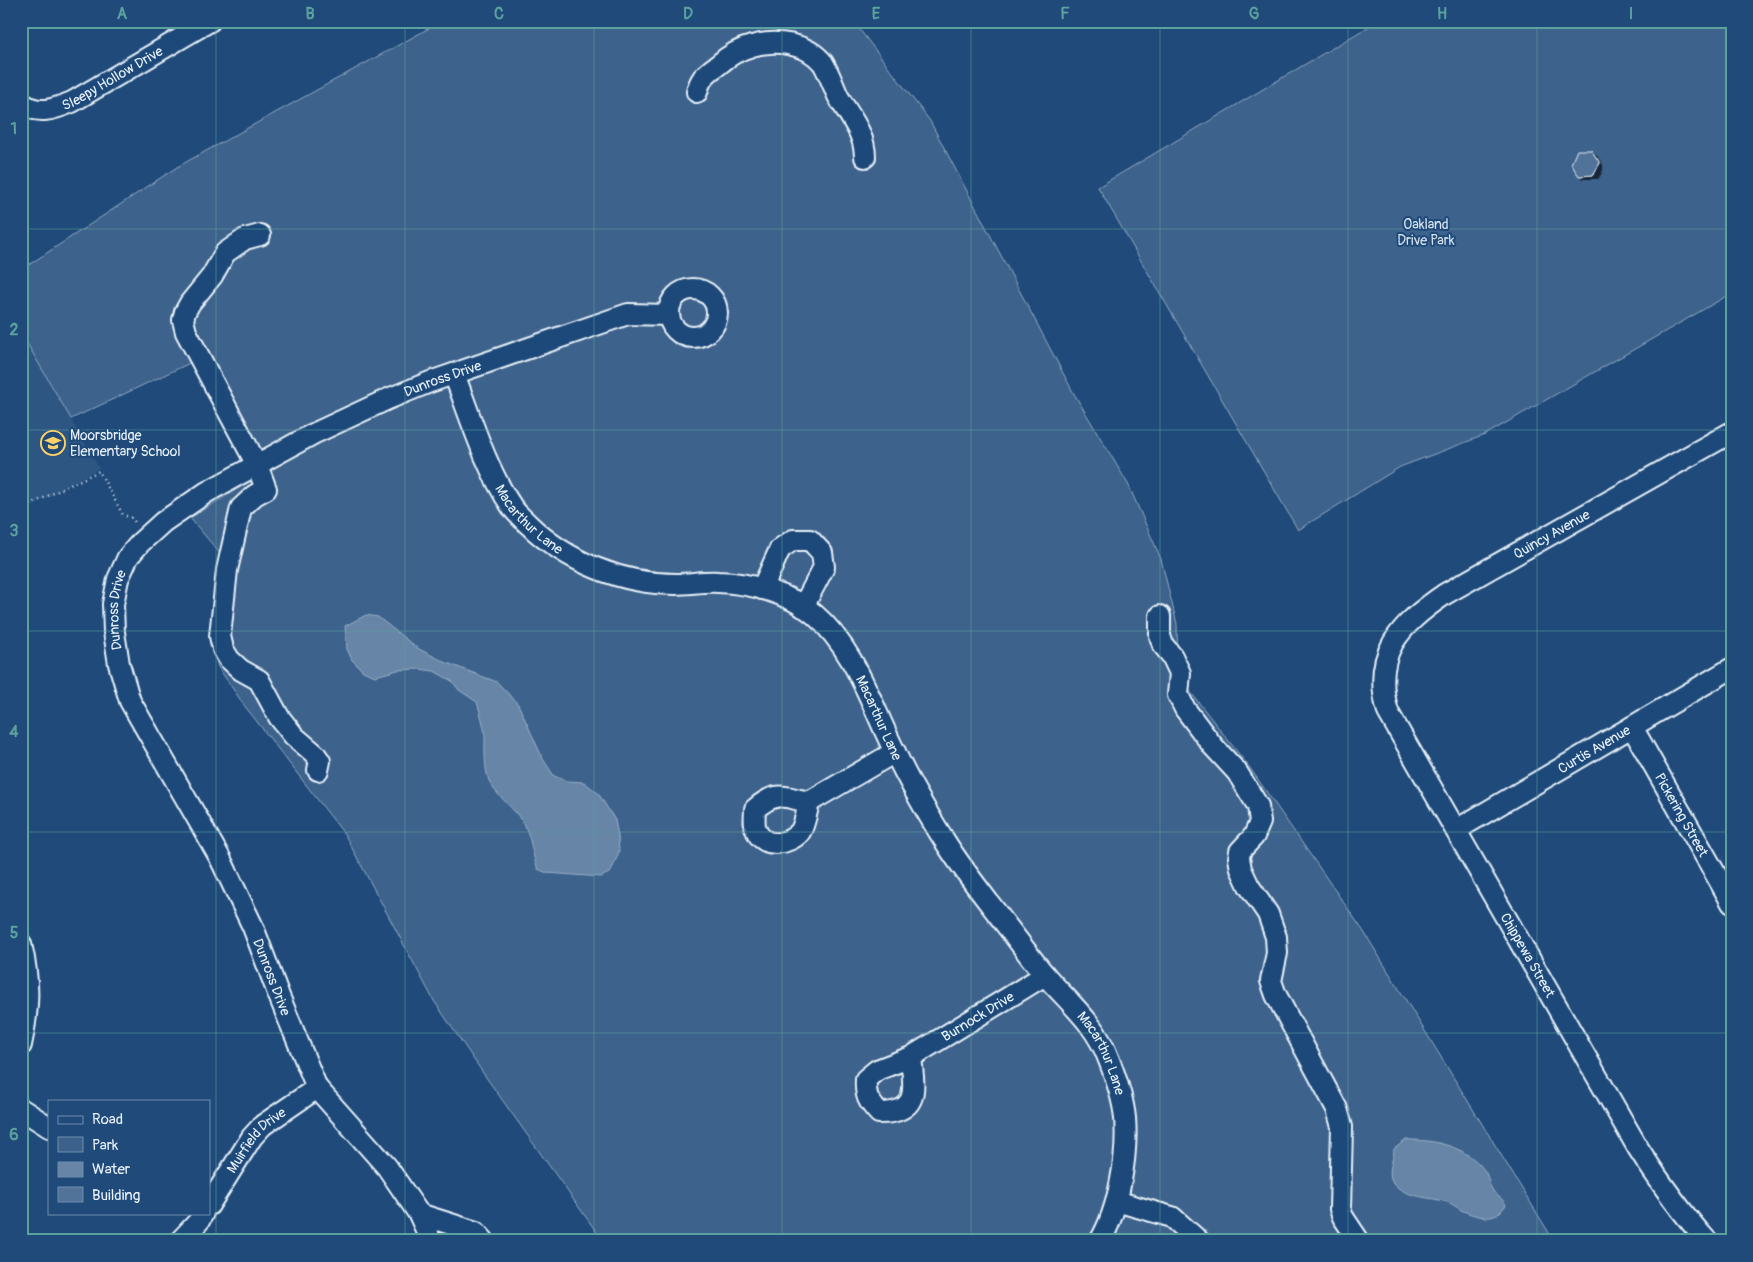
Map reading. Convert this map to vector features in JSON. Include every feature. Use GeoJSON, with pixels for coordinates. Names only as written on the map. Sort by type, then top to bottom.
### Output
{"type":"FeatureCollection","features":[{"type":"Feature","properties":{"kind":"street","name":"Sleepy Hollow Drive"},"geometry":{"type":"LineString","coordinates":[[29,106],[54,110],[72,102],[210,21]]}},
{"type":"Feature","properties":{"kind":"street"},"geometry":{"type":"LineString","coordinates":[[697,92],[701,80],[714,68],[726,58],[749,46],[771,42],[804,48],[820,58],[824,63],[840,98],[863,138],[865,146],[864,157]]}},
{"type":"Feature","properties":{"kind":"street"},"geometry":{"type":"LineString","coordinates":[[260,235],[245,239],[225,254],[212,276],[190,303],[183,320],[186,332],[257,464],[266,489],[255,495],[241,508],[228,570],[220,636],[222,649],[240,670],[259,680],[279,717],[294,736],[315,754],[320,761],[318,770]]}},
{"type":"Feature","properties":{"kind":"street","name":"Dunross Drive"},"geometry":{"type":"LineString","coordinates":[[431,1241],[419,1214],[387,1167],[317,1088],[278,996],[253,927],[220,858],[130,701],[119,664],[114,632],[113,604],[118,579],[128,558],[145,538],[163,522],[207,492],[313,434],[388,399],[454,374],[628,314],[669,314]]}},
{"type":"Feature","properties":{"kind":"street","name":"Macarthur Lane"},"geometry":{"type":"LineString","coordinates":[[454,374],[487,460],[512,509],[536,532],[564,553],[597,569],[626,579],[676,584],[717,582],[740,584],[762,589],[803,607],[814,614],[843,646],[895,752],[948,846],[1045,975],[1080,1011],[1096,1034],[1108,1057],[1119,1091],[1125,1120],[1124,1156],[1111,1222],[1100,1241]]}},
{"type":"Feature","properties":{"kind":"street","name":"Quincy Avenue"},"geometry":{"type":"LineString","coordinates":[[1388,655],[1394,640],[1406,624],[1445,594],[1732,432]]}},
{"type":"Feature","properties":{"kind":"street"},"geometry":{"type":"LineString","coordinates":[[762,589],[780,549],[793,540],[810,540],[822,553],[824,567],[803,607]]}},
{"type":"Feature","properties":{"kind":"street"},"geometry":{"type":"LineString","coordinates":[[1160,616],[1160,636],[1163,646],[1174,660],[1180,673],[1178,695],[1185,709],[1213,746],[1237,772],[1258,806],[1260,822],[1254,836],[1240,851],[1241,869],[1249,886],[1268,914],[1276,937],[1277,953],[1271,981],[1276,995],[1337,1109],[1342,1126],[1340,1209],[1360,1241]]}},
{"type":"Feature","properties":{"kind":"street","name":"Chippewa Street"},"geometry":{"type":"LineString","coordinates":[[1388,655],[1383,677],[1383,694],[1388,712],[1638,1148],[1659,1182],[1707,1241]]}},
{"type":"Feature","properties":{"kind":"street","name":"Curtis Avenue"},"geometry":{"type":"LineString","coordinates":[[1456,830],[1732,668]]}},
{"type":"Feature","properties":{"kind":"street","name":"Pickering Street"},"geometry":{"type":"LineString","coordinates":[[1632,726],[1729,893]]}},
{"type":"Feature","properties":{"kind":"street"},"geometry":{"type":"LineString","coordinates":[[809,802],[895,752]]}},
{"type":"Feature","properties":{"kind":"street"},"geometry":{"type":"LineString","coordinates":[[21,944],[28,990],[26,1020],[21,1045]]}},
{"type":"Feature","properties":{"kind":"street","name":"Burnock Drive"},"geometry":{"type":"LineString","coordinates":[[911,1057],[1045,975]]}},
{"type":"Feature","properties":{"kind":"street","name":"Muirfield Drive"},"geometry":{"type":"LineString","coordinates":[[210,1198],[257,1131],[282,1111],[317,1088]]}},
{"type":"Feature","properties":{"kind":"street"},"geometry":{"type":"LineString","coordinates":[[21,1109],[48,1125]]}},
{"type":"Feature","properties":{"kind":"street"},"geometry":{"type":"LineString","coordinates":[[1116,1201],[1172,1217],[1200,1241]]}},
{"type":"Feature","properties":{"kind":"street","name":"Muirfield Drive"},"geometry":{"type":"LineString","coordinates":[[180,1241],[199,1214]]}},
{"type":"Feature","properties":{"kind":"street"},"geometry":{"type":"LineString","coordinates":[[419,1214],[476,1232],[484,1241]]}},
{"type":"Feature","properties":{"kind":"path"},"geometry":{"type":"LineString","coordinates":[[21,509],[99,471],[123,515],[132,518],[145,538]]}},
{"type":"Feature","properties":{"kind":"shaded area","name":"Moorsbridge Elementary School"},"geometry":{"type":"Polygon","coordinates":[[[21,333],[99,468],[21,513],[21,333]]]}},
{"type":"Feature","properties":{"kind":"green space"},"geometry":{"type":"Polygon","coordinates":[[[442,21],[853,21],[930,121],[1073,392],[1128,484],[1161,559],[1177,624],[1178,676],[1250,768],[1364,932],[1554,1241],[603,1241],[434,1001],[345,835],[244,705],[218,667],[209,639],[223,557],[190,518],[257,477],[194,361],[71,419],[21,333],[21,270],[177,167],[442,21]]]}},
{"type":"Feature","properties":{"kind":"green space","name":"Oakland Drive Park"},"geometry":{"type":"Polygon","coordinates":[[[1378,21],[1732,21],[1732,293],[1485,435],[1400,467],[1298,530],[1098,187],[1378,21]]]}},
{"type":"Feature","properties":{"kind":"water"},"geometry":{"type":"Polygon","coordinates":[[[366,615],[378,617],[417,648],[447,663],[497,682],[518,704],[543,759],[554,776],[567,781],[584,782],[598,793],[615,820],[619,852],[611,872],[601,877],[547,873],[538,869],[526,828],[515,812],[495,791],[487,776],[484,732],[477,702],[459,690],[452,681],[434,671],[419,669],[398,670],[375,676],[363,671],[352,660],[347,649],[345,626],[366,615]]]}},
{"type":"Feature","properties":{"kind":"water"},"geometry":{"type":"Polygon","coordinates":[[[1406,1140],[1439,1143],[1450,1146],[1471,1157],[1486,1173],[1492,1189],[1506,1205],[1500,1212],[1487,1217],[1464,1211],[1447,1202],[1404,1192],[1393,1183],[1390,1175],[1394,1149],[1406,1140]]]}},
{"type":"Feature","properties":{"kind":"building"},"geometry":{"type":"Polygon","coordinates":[[[1577,150],[1591,150],[1600,163],[1593,175],[1579,176],[1571,164],[1577,150]]]}},
{"type":"Feature","properties":{"kind":"place","name":"Moorsbridge Elementary School"},"geometry":{"type":"Point","coordinates":[53,443]}}]}
